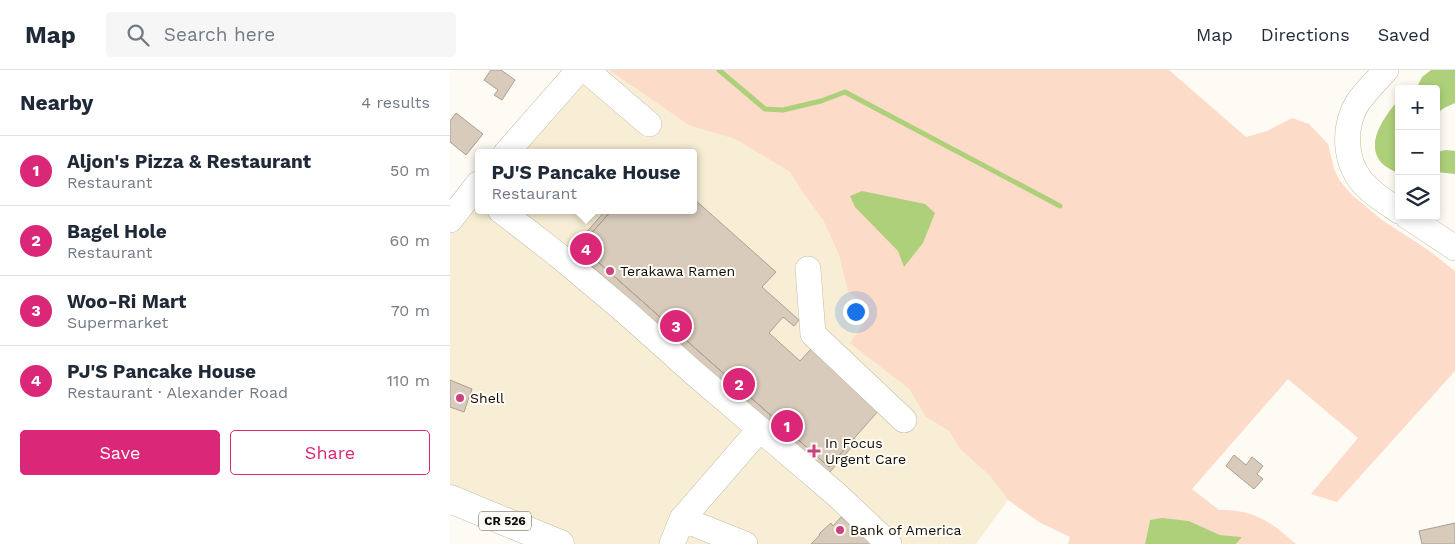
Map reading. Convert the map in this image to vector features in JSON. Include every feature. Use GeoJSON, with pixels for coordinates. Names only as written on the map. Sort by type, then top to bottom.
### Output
{"type":"FeatureCollection","features":[{"type":"Feature","properties":{"kind":"main road","name":"CR 526"},"geometry":{"type":"LineString","coordinates":[[450,499],[560,544]]}},
{"type":"Feature","properties":{"kind":"street"},"geometry":{"type":"LineString","coordinates":[[510,149],[579,70]]}},
{"type":"Feature","properties":{"kind":"street"},"geometry":{"type":"LineString","coordinates":[[586,70],[649,124]]}},
{"type":"Feature","properties":{"kind":"street"},"geometry":{"type":"LineString","coordinates":[[1386,70],[1353,111],[1348,133],[1348,150],[1351,164],[1363,183],[1377,197],[1395,208]]}},
{"type":"Feature","properties":{"kind":"street"},"geometry":{"type":"LineString","coordinates":[[452,212],[475,191]]}},
{"type":"Feature","properties":{"kind":"street"},"geometry":{"type":"LineString","coordinates":[[505,214],[593,284],[837,495],[889,544]]}},
{"type":"Feature","properties":{"kind":"street"},"geometry":{"type":"LineString","coordinates":[[1413,220],[1455,248]]}},
{"type":"Feature","properties":{"kind":"street"},"geometry":{"type":"LineString","coordinates":[[808,269],[813,334],[904,420]]}},
{"type":"Feature","properties":{"kind":"street"},"geometry":{"type":"LineString","coordinates":[[672,544],[682,519],[760,429]]}},
{"type":"Feature","properties":{"kind":"street"},"geometry":{"type":"LineString","coordinates":[[682,519],[745,544]]}},
{"type":"Feature","properties":{"kind":"shaded area"},"geometry":{"type":"Polygon","coordinates":[[[579,70],[609,70],[690,126],[735,139],[790,172],[823,220],[839,255],[848,292],[863,303],[865,321],[851,343],[909,389],[926,417],[949,431],[960,449],[990,476],[1008,500],[976,544],[560,544],[450,499],[450,220],[475,188],[475,214],[697,214],[697,149],[510,149],[579,70]]]}},
{"type":"Feature","properties":{"kind":"shaded area"},"geometry":{"type":"Polygon","coordinates":[[[609,70],[1169,70],[1246,137],[1267,131],[1292,118],[1309,124],[1328,144],[1334,169],[1340,181],[1352,195],[1382,220],[1428,250],[1455,271],[1455,371],[1337,502],[1311,494],[1358,438],[1288,379],[1192,489],[1219,510],[1242,512],[1261,518],[1296,544],[1236,544],[1241,537],[1220,535],[1189,521],[1150,520],[1145,544],[1068,544],[1070,537],[1039,522],[1008,500],[990,476],[960,449],[949,431],[926,417],[909,389],[850,343],[865,321],[863,303],[848,292],[839,255],[823,220],[790,172],[735,139],[690,126],[609,70]]]}},
{"type":"Feature","properties":{"kind":"shaded area"},"geometry":{"type":"Polygon","coordinates":[[[1431,70],[1455,70],[1455,103],[1440,111],[1440,85],[1418,85],[1422,77],[1431,70]]]}},
{"type":"Feature","properties":{"kind":"shaded area"},"geometry":{"type":"Polygon","coordinates":[[[1395,104],[1395,172],[1385,166],[1375,151],[1377,134],[1395,104]]]}},
{"type":"Feature","properties":{"kind":"shaded area"},"geometry":{"type":"Polygon","coordinates":[[[1440,151],[1455,151],[1455,174],[1440,172],[1440,151]]]}},
{"type":"Feature","properties":{"kind":"shaded area"},"geometry":{"type":"Polygon","coordinates":[[[862,191],[925,204],[935,213],[923,243],[904,267],[898,251],[855,207],[850,196],[862,191]]]}},
{"type":"Feature","properties":{"kind":"shaded area"},"geometry":{"type":"Polygon","coordinates":[[[1162,518],[1189,521],[1220,535],[1242,537],[1236,544],[1145,544],[1150,520],[1162,518]]]}},
{"type":"Feature","properties":{"kind":"building"},"geometry":{"type":"Polygon","coordinates":[[[491,70],[501,70],[515,80],[502,100],[494,95],[498,90],[484,80],[491,70]]]}},
{"type":"Feature","properties":{"kind":"building"},"geometry":{"type":"Polygon","coordinates":[[[456,113],[483,134],[466,155],[450,142],[450,121],[456,113]]]}},
{"type":"Feature","properties":{"kind":"building"},"geometry":{"type":"Polygon","coordinates":[[[697,202],[776,272],[762,287],[799,320],[794,326],[783,317],[769,333],[800,361],[811,349],[879,410],[829,467],[580,246],[608,214],[697,214],[697,202]]]}},
{"type":"Feature","properties":{"kind":"building"},"geometry":{"type":"Polygon","coordinates":[[[602,214],[608,214],[580,246],[829,467],[854,438],[857,441],[829,473],[709,371],[576,252],[576,244],[602,214]]]}},
{"type":"Feature","properties":{"kind":"building","name":"Shell"},"geometry":{"type":"Polygon","coordinates":[[[450,380],[472,389],[464,412],[450,407],[450,380]]]}},
{"type":"Feature","properties":{"kind":"building"},"geometry":{"type":"Polygon","coordinates":[[[1234,455],[1246,465],[1252,457],[1263,466],[1257,474],[1263,479],[1254,489],[1226,466],[1234,455]]]}},
{"type":"Feature","properties":{"kind":"building","name":"Bank of America"},"geometry":{"type":"Polygon","coordinates":[[[841,517],[872,544],[811,544],[831,523],[833,526],[841,517]]]}},
{"type":"Feature","properties":{"kind":"building"},"geometry":{"type":"Polygon","coordinates":[[[1455,523],[1455,544],[1422,544],[1419,531],[1455,523]]]}},
{"type":"Feature","properties":{"kind":"waterway"},"geometry":{"type":"LineString","coordinates":[[719,70],[765,109],[783,110],[821,101],[845,92],[1060,206]]}},
{"type":"Feature","properties":{"kind":"place","name":"PJ'S Pancake House"},"geometry":{"type":"Point","coordinates":[586,249]}},
{"type":"Feature","properties":{"kind":"place","name":"Terakawa Ramen"},"geometry":{"type":"Point","coordinates":[610,271]}},
{"type":"Feature","properties":{"kind":"place","name":"Woo-Ri Mart"},"geometry":{"type":"Point","coordinates":[676,326]}},
{"type":"Feature","properties":{"kind":"place","name":"Bagel Hole"},"geometry":{"type":"Point","coordinates":[739,384]}},
{"type":"Feature","properties":{"kind":"place","name":"Shell"},"geometry":{"type":"Point","coordinates":[460,398]}},
{"type":"Feature","properties":{"kind":"place","name":"Aljon's Pizza & Restaurant"},"geometry":{"type":"Point","coordinates":[787,426]}},
{"type":"Feature","properties":{"kind":"place","name":"In Focus Urgent Care"},"geometry":{"type":"Point","coordinates":[814,451]}},
{"type":"Feature","properties":{"kind":"place","name":"Bank of America"},"geometry":{"type":"Point","coordinates":[840,530]}}]}
